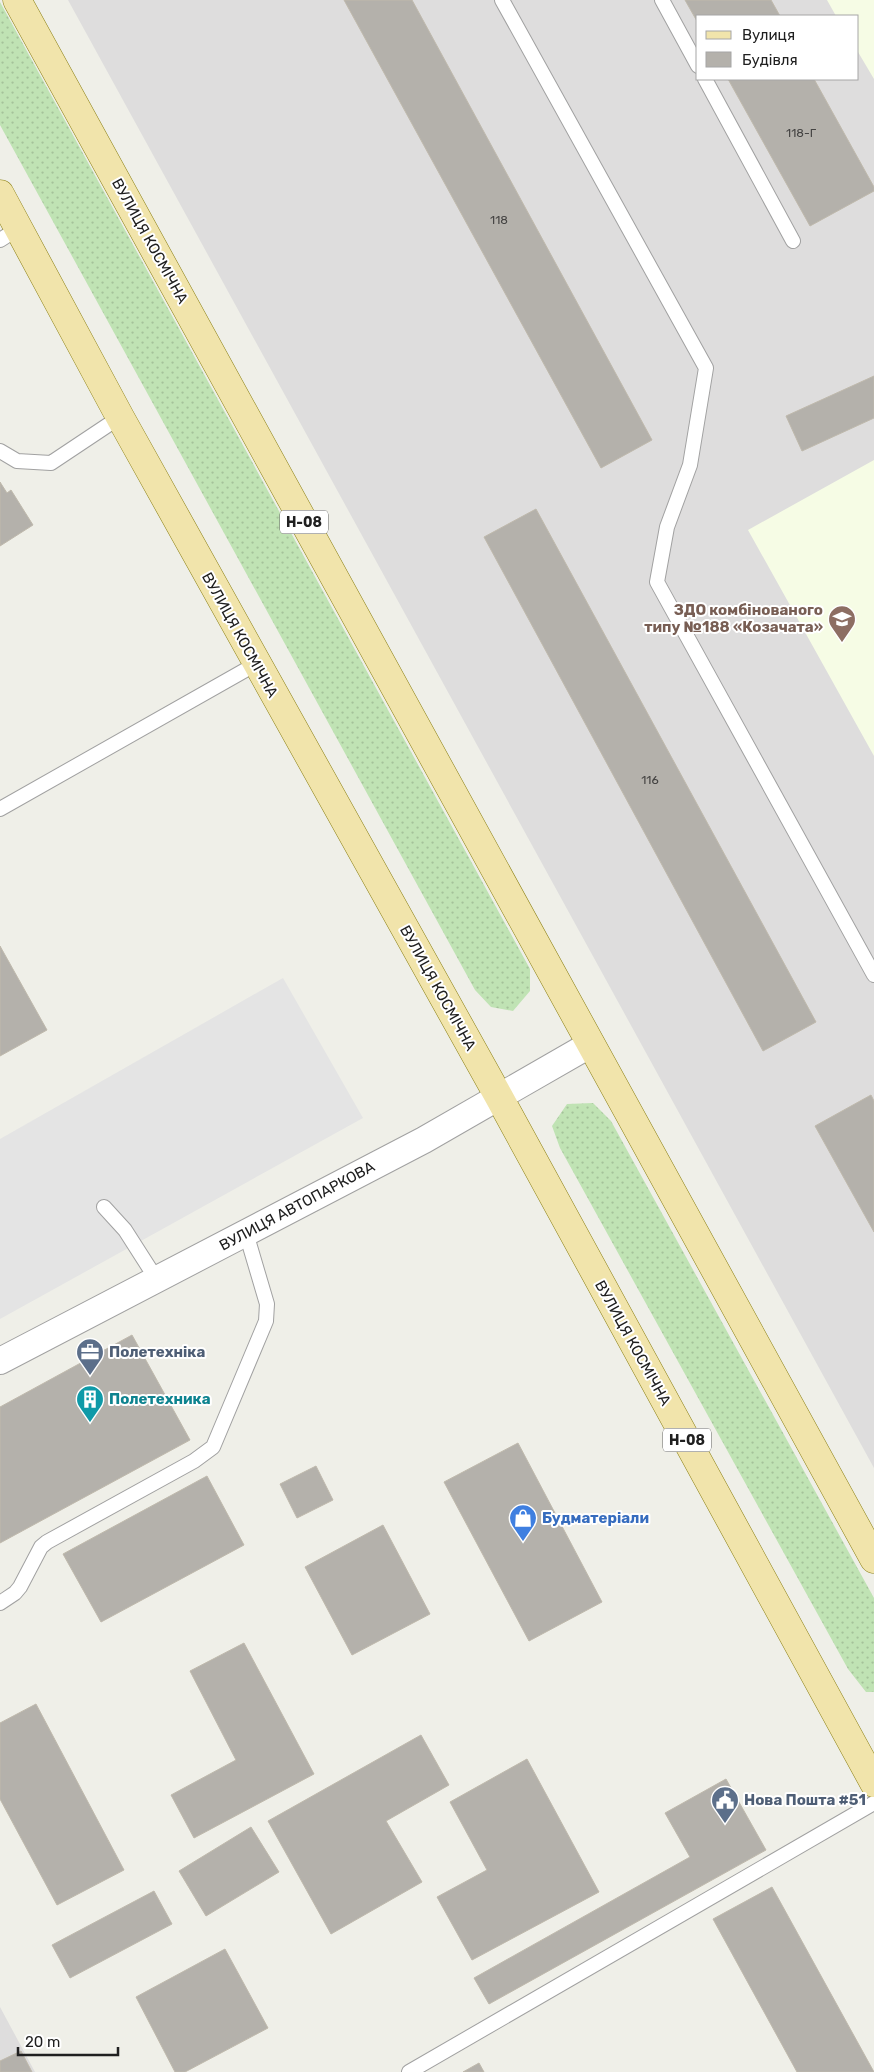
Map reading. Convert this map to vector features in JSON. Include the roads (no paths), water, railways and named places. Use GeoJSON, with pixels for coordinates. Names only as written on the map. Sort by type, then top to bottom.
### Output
{"type":"FeatureCollection","features":[{"type":"Feature","properties":{"kind":"main road","name":"ВУЛИЦЯ КОСМІЧНА"},"geometry":{"type":"LineString","coordinates":[[17,0],[874,1559]]}},
{"type":"Feature","properties":{"kind":"main road","name":"ВУЛИЦЯ КОСМІЧНА"},"geometry":{"type":"LineString","coordinates":[[0,194],[6,236],[120,417],[499,1097],[874,1783]]}},
{"type":"Feature","properties":{"kind":"street","name":"ВУЛИЦЯ АВТОПАРКОВА"},"geometry":{"type":"LineString","coordinates":[[0,1361],[424,1140],[591,1044]]}},
{"type":"Feature","properties":{"kind":"lane"},"geometry":{"type":"LineString","coordinates":[[502,0],[706,368],[690,465],[667,527],[657,582],[874,975]]}},
{"type":"Feature","properties":{"kind":"lane"},"geometry":{"type":"LineString","coordinates":[[662,0],[696,62]]}},
{"type":"Feature","properties":{"kind":"lane"},"geometry":{"type":"LineString","coordinates":[[706,80],[793,241]]}},
{"type":"Feature","properties":{"kind":"lane"},"geometry":{"type":"LineString","coordinates":[[0,451],[16,461],[51,463],[120,417]]}},
{"type":"Feature","properties":{"kind":"lane"},"geometry":{"type":"LineString","coordinates":[[0,809],[256,664]]}},
{"type":"Feature","properties":{"kind":"lane"},"geometry":{"type":"LineString","coordinates":[[104,1207],[125,1230],[156,1280]]}},
{"type":"Feature","properties":{"kind":"lane"},"geometry":{"type":"LineString","coordinates":[[0,1603],[16,1593],[41,1547],[47,1542],[194,1462],[212,1447],[266,1321],[267,1304],[246,1233]]}},
{"type":"Feature","properties":{"kind":"lane"},"geometry":{"type":"LineString","coordinates":[[409,2072],[874,1803]]}},
{"type":"Feature","properties":{"kind":"place","name":"ЗДО комбінованого типу №188 «Козачата»"},"geometry":{"type":"Point","coordinates":[842,643]}},
{"type":"Feature","properties":{"kind":"place","name":"Полетехніка"},"geometry":{"type":"Point","coordinates":[90,1376]}},
{"type":"Feature","properties":{"kind":"place","name":"Полетехника"},"geometry":{"type":"Point","coordinates":[90,1423]}},
{"type":"Feature","properties":{"kind":"place","name":"Будматеріали"},"geometry":{"type":"Point","coordinates":[523,1542]}},
{"type":"Feature","properties":{"kind":"place","name":"Нова Пошта #51"},"geometry":{"type":"Point","coordinates":[725,1824]}}]}
